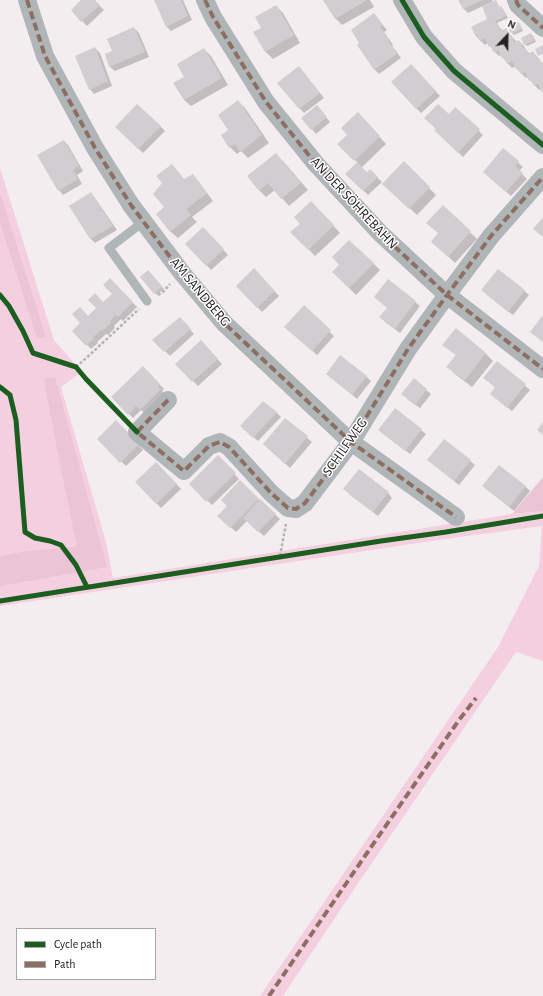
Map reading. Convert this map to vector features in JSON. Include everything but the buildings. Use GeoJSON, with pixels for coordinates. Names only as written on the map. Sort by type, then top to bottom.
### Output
{"type":"FeatureCollection","features":[{"type":"Feature","properties":{"kind":"street","name":"AM SANDBERG"},"geometry":{"type":"LineString","coordinates":[[27,0],[45,56],[95,148],[131,204],[182,273],[224,323],[351,442],[456,517]]}},
{"type":"Feature","properties":{"kind":"street","name":"AN DER SÖHREBAHN"},"geometry":{"type":"LineString","coordinates":[[205,0],[213,17],[266,102],[316,164],[381,234],[447,295],[543,370]]}},
{"type":"Feature","properties":{"kind":"street"},"geometry":{"type":"LineString","coordinates":[[402,0],[424,37],[454,71],[543,146]]}},
{"type":"Feature","properties":{"kind":"street"},"geometry":{"type":"LineString","coordinates":[[516,0],[518,5],[543,28]]}},
{"type":"Feature","properties":{"kind":"street","name":"SCHILFWEG"},"geometry":{"type":"LineString","coordinates":[[288,508],[296,509],[304,503],[351,442],[408,349],[447,295],[491,236],[543,177]]}},
{"type":"Feature","properties":{"kind":"street"},"geometry":{"type":"LineString","coordinates":[[168,400],[137,432],[184,471],[209,446],[220,442],[229,447],[288,508]]}},
{"type":"Feature","properties":{"kind":"lane"},"geometry":{"type":"LineString","coordinates":[[144,222],[109,248],[148,301]]}},
{"type":"Feature","properties":{"kind":"path"},"geometry":{"type":"LineString","coordinates":[[76,367],[148,301],[162,292],[182,273]]}},
{"type":"Feature","properties":{"kind":"path"},"geometry":{"type":"LineString","coordinates":[[280,556],[286,530],[288,508]]}},
{"type":"Feature","properties":{"kind":"shaded area"},"geometry":{"type":"Polygon","coordinates":[[[0,168],[54,340],[82,372],[61,387],[106,542],[113,578],[512,514],[543,511],[543,661],[516,652],[283,996],[260,996],[498,647],[539,566],[542,526],[431,541],[0,606],[0,168]]]}},
{"type":"Feature","properties":{"kind":"shaded area"},"geometry":{"type":"Polygon","coordinates":[[[0,193],[46,337],[37,338],[0,222],[0,193]]]}},
{"type":"Feature","properties":{"kind":"shaded area"},"geometry":{"type":"Polygon","coordinates":[[[55,377],[107,567],[0,586],[0,556],[28,551],[77,547],[44,379],[55,377]]]}},
{"type":"Feature","properties":{"kind":"shaded area"},"geometry":{"type":"Polygon","coordinates":[[[543,477],[543,511],[512,514],[543,477]]]}},
{"type":"Feature","properties":{"kind":"marked path"},"geometry":{"type":"LineString","coordinates":[[27,0],[45,56],[95,148],[131,205],[182,273],[224,323],[351,442],[456,517]]}},
{"type":"Feature","properties":{"kind":"marked path"},"geometry":{"type":"LineString","coordinates":[[205,0],[213,17],[266,102],[316,164],[381,234],[447,295],[543,369]]}},
{"type":"Feature","properties":{"kind":"marked path"},"geometry":{"type":"LineString","coordinates":[[516,0],[518,5],[543,28]]}},
{"type":"Feature","properties":{"kind":"marked path"},"geometry":{"type":"LineString","coordinates":[[168,400],[137,432],[184,471],[209,446],[220,442],[229,447],[271,493],[288,508],[296,509],[305,503],[351,442],[408,349],[447,295],[491,236],[543,177]]}},
{"type":"Feature","properties":{"kind":"marked path"},"geometry":{"type":"LineString","coordinates":[[269,996],[459,720],[476,698]]}},
{"type":"Feature","properties":{"kind":"cycle path"},"geometry":{"type":"LineString","coordinates":[[402,0],[424,37],[454,71],[543,145]]}},
{"type":"Feature","properties":{"kind":"cycle path"},"geometry":{"type":"LineString","coordinates":[[0,295],[9,306],[33,353],[76,367],[137,432]]}},
{"type":"Feature","properties":{"kind":"cycle path"},"geometry":{"type":"LineString","coordinates":[[0,387],[10,395],[16,420],[25,532],[35,538],[61,545],[76,565],[87,587]]}},
{"type":"Feature","properties":{"kind":"cycle path"},"geometry":{"type":"LineString","coordinates":[[0,601],[543,516]]}}]}
